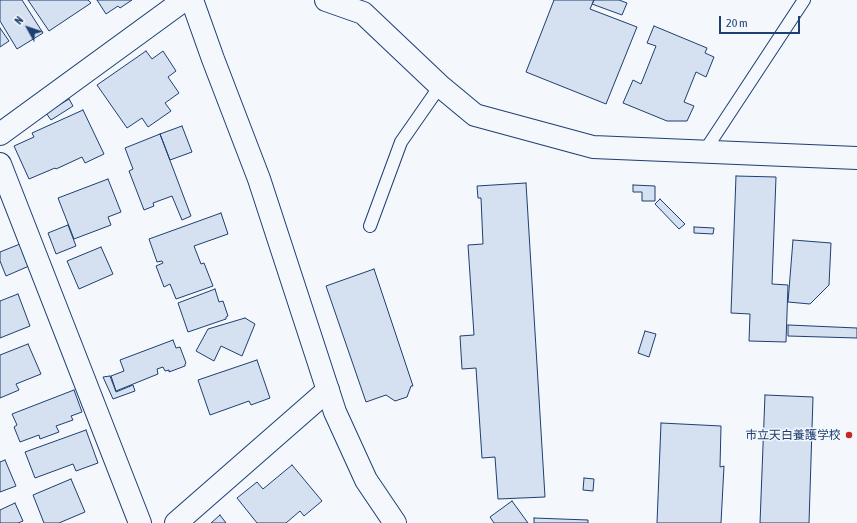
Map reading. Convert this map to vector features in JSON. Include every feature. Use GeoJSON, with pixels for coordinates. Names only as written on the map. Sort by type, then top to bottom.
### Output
{"type":"FeatureCollection","features":[{"type":"Feature","properties":{"kind":"street"},"geometry":{"type":"LineString","coordinates":[[0,134],[184,0]]}},
{"type":"Feature","properties":{"kind":"street"},"geometry":{"type":"LineString","coordinates":[[192,0],[259,179],[335,412],[366,480],[395,523]]}},
{"type":"Feature","properties":{"kind":"street"},"geometry":{"type":"LineString","coordinates":[[326,0],[363,13],[440,86],[475,115],[592,147],[857,158]]}},
{"type":"Feature","properties":{"kind":"street"},"geometry":{"type":"LineString","coordinates":[[0,164],[140,523]]}},
{"type":"Feature","properties":{"kind":"street"},"geometry":{"type":"LineString","coordinates":[[176,523],[328,390]]}},
{"type":"Feature","properties":{"kind":"lane"},"geometry":{"type":"LineString","coordinates":[[704,152],[804,0]]}},
{"type":"Feature","properties":{"kind":"lane"},"geometry":{"type":"LineString","coordinates":[[370,226],[401,142],[440,86]]}},
{"type":"Feature","properties":{"kind":"building"},"geometry":{"type":"Polygon","coordinates":[[[0,0],[22,0],[43,33],[17,49],[0,21],[0,0]]]}},
{"type":"Feature","properties":{"kind":"building"},"geometry":{"type":"Polygon","coordinates":[[[28,0],[88,0],[91,3],[49,31],[28,0]]]}},
{"type":"Feature","properties":{"kind":"building"},"geometry":{"type":"Polygon","coordinates":[[[97,0],[132,0],[120,8],[118,6],[106,14],[97,0]]]}},
{"type":"Feature","properties":{"kind":"building"},"geometry":{"type":"Polygon","coordinates":[[[554,0],[594,0],[590,9],[637,27],[606,104],[526,72],[554,0]]]}},
{"type":"Feature","properties":{"kind":"building"},"geometry":{"type":"Polygon","coordinates":[[[594,0],[619,0],[627,3],[622,15],[592,4],[594,0]]]}},
{"type":"Feature","properties":{"kind":"building"},"geometry":{"type":"Polygon","coordinates":[[[654,26],[707,48],[705,53],[714,57],[706,77],[696,72],[684,102],[694,106],[687,121],[667,121],[623,103],[633,80],[641,84],[656,46],[647,43],[654,26]]]}},
{"type":"Feature","properties":{"kind":"building"},"geometry":{"type":"Polygon","coordinates":[[[0,28],[9,41],[0,47],[0,28]]]}},
{"type":"Feature","properties":{"kind":"building"},"geometry":{"type":"Polygon","coordinates":[[[146,51],[152,59],[163,51],[176,71],[168,77],[179,93],[165,103],[171,111],[148,127],[142,118],[127,128],[97,85],[146,51]]]}},
{"type":"Feature","properties":{"kind":"building"},"geometry":{"type":"Polygon","coordinates":[[[69,99],[73,106],[51,120],[46,113],[69,99]]]}},
{"type":"Feature","properties":{"kind":"building"},"geometry":{"type":"Polygon","coordinates":[[[83,110],[104,154],[85,163],[82,157],[29,179],[14,146],[34,137],[32,133],[83,110]]]}},
{"type":"Feature","properties":{"kind":"building"},"geometry":{"type":"Polygon","coordinates":[[[182,126],[192,152],[170,160],[160,134],[182,126]]]}},
{"type":"Feature","properties":{"kind":"building"},"geometry":{"type":"Polygon","coordinates":[[[160,134],[191,216],[182,220],[172,196],[153,203],[154,206],[144,210],[129,171],[133,169],[125,148],[160,134]]]}},
{"type":"Feature","properties":{"kind":"building"},"geometry":{"type":"Polygon","coordinates":[[[736,176],[776,177],[772,284],[788,285],[786,342],[749,341],[750,314],[731,313],[736,176]]]}},
{"type":"Feature","properties":{"kind":"building"},"geometry":{"type":"Polygon","coordinates":[[[108,179],[121,212],[108,217],[111,225],[74,239],[58,198],[108,179]]]}},
{"type":"Feature","properties":{"kind":"building"},"geometry":{"type":"Polygon","coordinates":[[[526,183],[545,497],[498,499],[495,457],[482,458],[476,368],[462,369],[460,336],[474,335],[468,245],[483,244],[481,198],[478,198],[477,186],[526,183]]]}},
{"type":"Feature","properties":{"kind":"building"},"geometry":{"type":"Polygon","coordinates":[[[633,185],[655,186],[655,201],[642,201],[642,192],[633,192],[633,185]]]}},
{"type":"Feature","properties":{"kind":"building"},"geometry":{"type":"Polygon","coordinates":[[[660,199],[685,224],[679,229],[655,204],[660,199]]]}},
{"type":"Feature","properties":{"kind":"building"},"geometry":{"type":"Polygon","coordinates":[[[221,213],[228,234],[194,246],[201,264],[204,263],[213,286],[176,299],[170,284],[164,287],[156,266],[163,263],[162,261],[157,262],[149,239],[221,213]]]}},
{"type":"Feature","properties":{"kind":"building"},"geometry":{"type":"Polygon","coordinates":[[[68,225],[76,246],[56,254],[48,233],[68,225]]]}},
{"type":"Feature","properties":{"kind":"building"},"geometry":{"type":"Polygon","coordinates":[[[694,227],[714,228],[713,234],[694,233],[694,227]]]}},
{"type":"Feature","properties":{"kind":"building"},"geometry":{"type":"Polygon","coordinates":[[[793,240],[831,243],[829,285],[810,304],[788,302],[793,240]]]}},
{"type":"Feature","properties":{"kind":"building"},"geometry":{"type":"Polygon","coordinates":[[[20,244],[29,266],[6,276],[0,261],[0,252],[20,244]]]}},
{"type":"Feature","properties":{"kind":"building"},"geometry":{"type":"Polygon","coordinates":[[[101,247],[113,274],[79,289],[67,261],[101,247]]]}},
{"type":"Feature","properties":{"kind":"building"},"geometry":{"type":"Polygon","coordinates":[[[374,269],[413,386],[411,386],[407,397],[395,401],[386,395],[366,402],[326,286],[374,269]]]}},
{"type":"Feature","properties":{"kind":"building"},"geometry":{"type":"Polygon","coordinates":[[[215,289],[219,302],[223,301],[228,316],[226,319],[188,332],[178,303],[215,289]]]}},
{"type":"Feature","properties":{"kind":"building"},"geometry":{"type":"Polygon","coordinates":[[[18,294],[30,326],[0,338],[0,301],[18,294]]]}},
{"type":"Feature","properties":{"kind":"building"},"geometry":{"type":"Polygon","coordinates":[[[245,318],[255,324],[242,356],[221,346],[214,361],[196,351],[208,329],[245,318]]]}},
{"type":"Feature","properties":{"kind":"building"},"geometry":{"type":"Polygon","coordinates":[[[788,325],[857,328],[857,338],[788,336],[788,325]]]}},
{"type":"Feature","properties":{"kind":"building"},"geometry":{"type":"Polygon","coordinates":[[[645,331],[656,334],[649,357],[638,353],[645,331]]]}},
{"type":"Feature","properties":{"kind":"building"},"geometry":{"type":"Polygon","coordinates":[[[173,340],[176,348],[180,347],[186,363],[185,366],[169,372],[169,370],[165,371],[163,367],[157,369],[158,374],[116,391],[111,376],[124,371],[120,360],[173,340]]]}},
{"type":"Feature","properties":{"kind":"building"},"geometry":{"type":"Polygon","coordinates":[[[28,344],[41,374],[16,384],[19,390],[0,398],[0,355],[28,344]]]}},
{"type":"Feature","properties":{"kind":"building"},"geometry":{"type":"Polygon","coordinates":[[[257,360],[270,398],[251,405],[249,401],[210,415],[198,380],[257,360]]]}},
{"type":"Feature","properties":{"kind":"building"},"geometry":{"type":"Polygon","coordinates":[[[110,376],[116,392],[133,385],[135,391],[113,399],[103,377],[110,376]]]}},
{"type":"Feature","properties":{"kind":"building"},"geometry":{"type":"Polygon","coordinates":[[[74,390],[82,412],[71,416],[73,420],[56,426],[59,432],[40,439],[39,435],[20,442],[14,427],[17,425],[12,414],[74,390]]]}},
{"type":"Feature","properties":{"kind":"building"},"geometry":{"type":"Polygon","coordinates":[[[765,395],[813,397],[809,523],[760,523],[765,395]]]}},
{"type":"Feature","properties":{"kind":"building"},"geometry":{"type":"Polygon","coordinates":[[[661,423],[721,426],[720,467],[724,466],[721,523],[657,523],[661,423]]]}},
{"type":"Feature","properties":{"kind":"building"},"geometry":{"type":"Polygon","coordinates":[[[86,430],[98,463],[76,471],[73,464],[35,478],[25,452],[86,430]]]}},
{"type":"Feature","properties":{"kind":"building"},"geometry":{"type":"Polygon","coordinates":[[[5,460],[16,486],[0,492],[0,462],[5,460]]]}},
{"type":"Feature","properties":{"kind":"building"},"geometry":{"type":"Polygon","coordinates":[[[292,465],[322,501],[304,516],[300,511],[286,523],[257,523],[237,498],[257,482],[263,489],[292,465]]]}},
{"type":"Feature","properties":{"kind":"building"},"geometry":{"type":"Polygon","coordinates":[[[584,478],[594,479],[593,491],[583,490],[584,478]]]}},
{"type":"Feature","properties":{"kind":"building"},"geometry":{"type":"Polygon","coordinates":[[[71,479],[85,512],[59,523],[44,523],[33,495],[71,479]]]}},
{"type":"Feature","properties":{"kind":"building"},"geometry":{"type":"Polygon","coordinates":[[[512,501],[528,523],[494,523],[490,517],[512,501]]]}},
{"type":"Feature","properties":{"kind":"building"},"geometry":{"type":"Polygon","coordinates":[[[15,503],[23,521],[18,523],[0,523],[0,510],[15,503]]]}},
{"type":"Feature","properties":{"kind":"building"},"geometry":{"type":"Polygon","coordinates":[[[220,515],[226,523],[211,523],[220,515]]]}},
{"type":"Feature","properties":{"kind":"building"},"geometry":{"type":"Polygon","coordinates":[[[534,518],[588,520],[588,523],[534,523],[534,518]]]}},
{"type":"Feature","properties":{"kind":"place","name":"市立天白養護学校"},"geometry":{"type":"Point","coordinates":[849,435]}}]}
